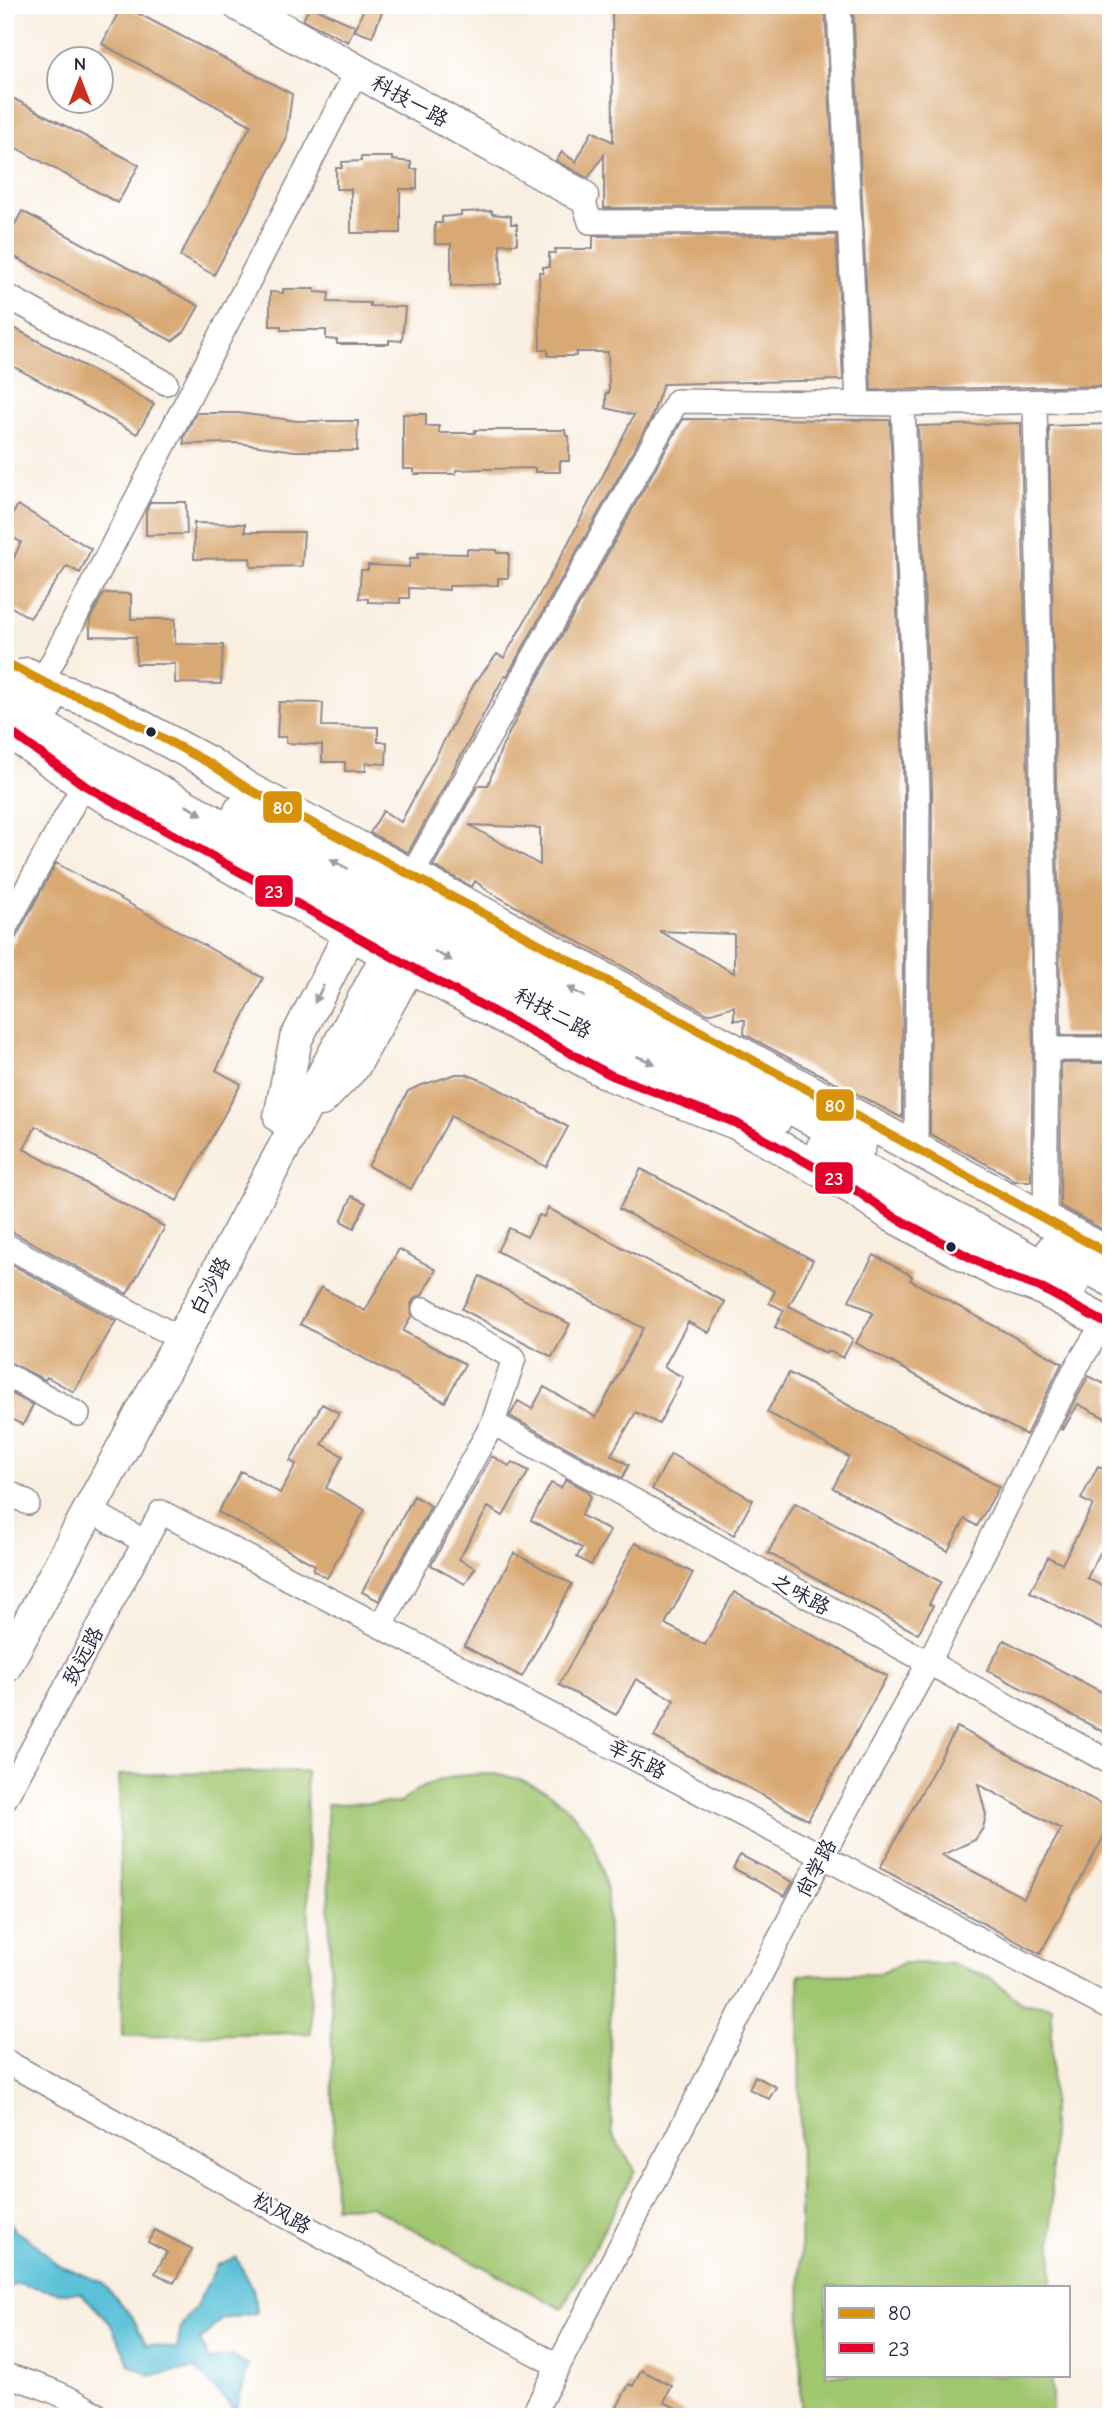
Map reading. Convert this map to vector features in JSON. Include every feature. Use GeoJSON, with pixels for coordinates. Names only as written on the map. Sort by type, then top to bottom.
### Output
{"type":"FeatureCollection","features":[{"type":"Feature","properties":{"kind":"street","name":"科技一路"},"geometry":{"type":"LineString","coordinates":[[239,5],[582,196]]}},
{"type":"Feature","properties":{"kind":"street"},"geometry":{"type":"LineString","coordinates":[[839,5],[858,403]]}},
{"type":"Feature","properties":{"kind":"street"},"geometry":{"type":"LineString","coordinates":[[42,682],[357,71]]}},
{"type":"Feature","properties":{"kind":"street"},"geometry":{"type":"LineString","coordinates":[[582,196],[590,222],[848,221]]}},
{"type":"Feature","properties":{"kind":"street"},"geometry":{"type":"LineString","coordinates":[[5,295],[166,383]]}},
{"type":"Feature","properties":{"kind":"street"},"geometry":{"type":"LineString","coordinates":[[288,1122],[354,1066],[393,926],[677,401],[902,404],[1111,400]]}},
{"type":"Feature","properties":{"kind":"street"},"geometry":{"type":"LineString","coordinates":[[1035,402],[1047,1049],[1045,1220]]}},
{"type":"Feature","properties":{"kind":"street"},"geometry":{"type":"LineString","coordinates":[[902,404],[918,793],[916,1149]]}},
{"type":"Feature","properties":{"kind":"street"},"geometry":{"type":"LineString","coordinates":[[5,662],[42,682],[101,705],[209,763],[250,790],[393,926]]}},
{"type":"Feature","properties":{"kind":"street","name":"科技二路"},"geometry":{"type":"LineString","coordinates":[[5,682],[393,926],[1111,1280]]}},
{"type":"Feature","properties":{"kind":"street","name":"科技二路"},"geometry":{"type":"LineString","coordinates":[[5,706],[393,926],[630,1053],[710,1086],[1109,1317]]}},
{"type":"Feature","properties":{"kind":"street"},"geometry":{"type":"LineString","coordinates":[[5,728],[84,785],[393,926],[916,1149],[1111,1255]]}},
{"type":"Feature","properties":{"kind":"street"},"geometry":{"type":"LineString","coordinates":[[5,928],[99,757]]}},
{"type":"Feature","properties":{"kind":"street","name":"白沙路"},"geometry":{"type":"LineString","coordinates":[[5,1667],[90,1510],[288,1122],[393,926]]}},
{"type":"Feature","properties":{"kind":"street"},"geometry":{"type":"LineString","coordinates":[[1047,1049],[1111,1049]]}},
{"type":"Feature","properties":{"kind":"street","name":"白沙路"},"geometry":{"type":"LineString","coordinates":[[5,1630],[166,1331],[288,1122]]}},
{"type":"Feature","properties":{"kind":"street"},"geometry":{"type":"LineString","coordinates":[[5,1245],[166,1331]]}},
{"type":"Feature","properties":{"kind":"street"},"geometry":{"type":"LineString","coordinates":[[381,1626],[493,1423],[514,1358],[424,1310]]}},
{"type":"Feature","properties":{"kind":"street","name":"尚学路"},"geometry":{"type":"LineString","coordinates":[[532,2417],[822,1856],[928,1664],[1073,1371],[1109,1317]]}},
{"type":"Feature","properties":{"kind":"street"},"geometry":{"type":"LineString","coordinates":[[5,1374],[78,1414]]}},
{"type":"Feature","properties":{"kind":"street","name":"之味路"},"geometry":{"type":"LineString","coordinates":[[493,1423],[1111,1763]]}},
{"type":"Feature","properties":{"kind":"street"},"geometry":{"type":"LineString","coordinates":[[5,1490],[28,1503]]}},
{"type":"Feature","properties":{"kind":"street"},"geometry":{"type":"LineString","coordinates":[[90,1510],[145,1542]]}},
{"type":"Feature","properties":{"kind":"street","name":"辛乐路"},"geometry":{"type":"LineString","coordinates":[[161,1512],[1111,2009]]}},
{"type":"Feature","properties":{"kind":"street","name":"致远路"},"geometry":{"type":"LineString","coordinates":[[5,1800],[161,1512]]}},
{"type":"Feature","properties":{"kind":"street","name":"松风路"},"geometry":{"type":"LineString","coordinates":[[5,2061],[558,2366]]}},
{"type":"Feature","properties":{"kind":"street"},"geometry":{"type":"LineString","coordinates":[[5,2375],[47,2387],[79,2402],[100,2417]]}},
{"type":"Feature","properties":{"kind":"green space"},"geometry":{"type":"Polygon","coordinates":[[[306,1771],[311,2033],[122,2036],[119,1775],[306,1771]]]}},
{"type":"Feature","properties":{"kind":"green space"},"geometry":{"type":"Polygon","coordinates":[[[495,1774],[520,1779],[546,1791],[570,1810],[589,1834],[599,1858],[607,1891],[612,2134],[635,2170],[562,2309],[370,2206],[335,2207],[327,1804],[399,1803],[417,1790],[437,1781],[461,1775],[495,1774]]]}},
{"type":"Feature","properties":{"kind":"green space"},"geometry":{"type":"Polygon","coordinates":[[[903,1963],[953,1964],[989,1977],[1023,2004],[1052,2006],[1052,2286],[825,2286],[825,2376],[1052,2376],[1052,2417],[801,2417],[799,1975],[878,1974],[903,1963]]]}},
{"type":"Feature","properties":{"kind":"water"},"geometry":{"type":"Polygon","coordinates":[[[5,2211],[14,2230],[37,2245],[56,2264],[102,2282],[132,2317],[146,2344],[177,2349],[181,2326],[196,2306],[217,2265],[236,2257],[253,2289],[256,2313],[222,2319],[200,2340],[209,2360],[232,2356],[248,2366],[235,2416],[230,2405],[195,2368],[151,2376],[130,2365],[110,2323],[81,2293],[60,2293],[17,2283],[5,2290],[5,2211]]]}},
{"type":"Feature","properties":{"kind":"building"},"geometry":{"type":"Polygon","coordinates":[[[122,5],[292,94],[286,140],[214,275],[180,256],[251,125],[116,52],[116,46],[102,44],[122,5]]]}},
{"type":"Feature","properties":{"kind":"building"},"geometry":{"type":"Polygon","coordinates":[[[365,5],[385,5],[372,37],[355,31],[365,5]]]}},
{"type":"Feature","properties":{"kind":"building"},"geometry":{"type":"Polygon","coordinates":[[[612,5],[825,5],[835,207],[604,208],[604,155],[588,178],[556,161],[562,152],[576,162],[592,131],[613,142],[612,5]]]}},
{"type":"Feature","properties":{"kind":"building"},"geometry":{"type":"Polygon","coordinates":[[[853,5],[1110,5],[1111,386],[871,390],[853,5]]]}},
{"type":"Feature","properties":{"kind":"building"},"geometry":{"type":"Polygon","coordinates":[[[310,6],[355,26],[348,42],[303,20],[310,6]]]}},
{"type":"Feature","properties":{"kind":"building"},"geometry":{"type":"Polygon","coordinates":[[[5,94],[139,165],[118,203],[5,142],[5,94]]]}},
{"type":"Feature","properties":{"kind":"building"},"geometry":{"type":"Polygon","coordinates":[[[361,157],[392,157],[392,160],[411,162],[411,169],[417,169],[417,189],[400,189],[400,233],[351,233],[351,189],[336,189],[336,168],[342,168],[342,162],[361,161],[361,157]]]}},
{"type":"Feature","properties":{"kind":"building"},"geometry":{"type":"Polygon","coordinates":[[[22,211],[199,306],[185,331],[172,341],[9,254],[7,239],[22,211]]]}},
{"type":"Feature","properties":{"kind":"building"},"geometry":{"type":"Polygon","coordinates":[[[492,211],[492,214],[511,216],[511,224],[517,224],[517,244],[500,244],[501,284],[451,286],[451,244],[435,244],[435,223],[442,223],[442,217],[461,215],[461,212],[492,211]]]}},
{"type":"Feature","properties":{"kind":"building"},"geometry":{"type":"Polygon","coordinates":[[[836,235],[843,380],[663,384],[651,419],[507,676],[505,675],[408,853],[370,833],[383,811],[401,822],[474,684],[497,654],[504,658],[565,549],[634,415],[606,408],[606,393],[609,393],[608,352],[576,352],[576,356],[548,356],[548,350],[540,350],[539,272],[543,272],[543,267],[549,267],[549,253],[555,253],[555,249],[593,249],[593,236],[836,235]]]}},
{"type":"Feature","properties":{"kind":"building"},"geometry":{"type":"Polygon","coordinates":[[[283,289],[315,289],[315,292],[329,293],[328,302],[405,307],[402,341],[389,340],[389,344],[337,344],[337,340],[326,339],[326,330],[281,330],[281,326],[270,326],[270,292],[283,293],[283,289]]]}},
{"type":"Feature","properties":{"kind":"building"},"geometry":{"type":"Polygon","coordinates":[[[5,323],[154,404],[137,434],[5,362],[5,323]]]}},
{"type":"Feature","properties":{"kind":"building"},"geometry":{"type":"Polygon","coordinates":[[[196,413],[238,413],[297,421],[358,421],[357,451],[295,451],[237,443],[184,444],[184,437],[196,413]]]}},
{"type":"Feature","properties":{"kind":"building"},"geometry":{"type":"Polygon","coordinates":[[[403,414],[426,414],[426,426],[439,426],[439,433],[475,433],[475,430],[565,430],[566,436],[569,436],[569,461],[560,461],[560,472],[535,472],[535,468],[414,474],[414,469],[403,469],[403,414]]]}},
{"type":"Feature","properties":{"kind":"building"},"geometry":{"type":"Polygon","coordinates":[[[683,419],[890,420],[904,793],[902,1118],[744,1034],[745,1020],[734,1020],[734,1006],[708,1014],[488,891],[475,881],[472,887],[433,866],[477,787],[488,785],[501,749],[683,419]],[[469,825],[540,865],[540,828],[469,825]],[[659,931],[734,973],[734,934],[659,931]]]}},
{"type":"Feature","properties":{"kind":"building"},"geometry":{"type":"Polygon","coordinates":[[[1021,423],[1033,1049],[1031,1181],[1014,1181],[930,1134],[932,792],[918,426],[1021,423]]]}},
{"type":"Feature","properties":{"kind":"building"},"geometry":{"type":"Polygon","coordinates":[[[1111,424],[1111,1035],[1061,1035],[1049,426],[1111,424]]]}},
{"type":"Feature","properties":{"kind":"building"},"geometry":{"type":"Polygon","coordinates":[[[150,502],[186,502],[187,534],[146,535],[146,511],[150,502]]]}},
{"type":"Feature","properties":{"kind":"building"},"geometry":{"type":"Polygon","coordinates":[[[18,505],[91,549],[80,573],[67,566],[30,618],[5,603],[5,577],[21,542],[5,534],[5,526],[18,505]]]}},
{"type":"Feature","properties":{"kind":"building"},"geometry":{"type":"Polygon","coordinates":[[[194,523],[245,524],[245,532],[304,532],[302,566],[251,567],[250,558],[194,559],[194,523]]]}},
{"type":"Feature","properties":{"kind":"building"},"geometry":{"type":"Polygon","coordinates":[[[467,549],[509,553],[508,578],[498,578],[498,585],[449,586],[449,590],[409,588],[409,598],[400,598],[400,603],[368,602],[368,599],[359,598],[361,570],[368,570],[368,565],[409,567],[410,558],[418,558],[418,553],[467,554],[467,549]]]}},
{"type":"Feature","properties":{"kind":"building"},"geometry":{"type":"Polygon","coordinates":[[[104,593],[131,594],[131,619],[175,619],[175,644],[223,645],[221,684],[175,683],[175,664],[136,664],[136,637],[90,636],[90,619],[104,593]]]}},
{"type":"Feature","properties":{"kind":"building"},"geometry":{"type":"Polygon","coordinates":[[[279,702],[323,703],[322,726],[378,727],[378,742],[387,742],[386,764],[366,763],[366,771],[345,771],[345,762],[322,762],[322,745],[286,743],[286,737],[277,737],[279,702]]]}},
{"type":"Feature","properties":{"kind":"building"},"geometry":{"type":"Polygon","coordinates":[[[56,863],[263,978],[216,1070],[241,1084],[177,1201],[36,1126],[24,1149],[165,1227],[127,1294],[5,1228],[5,958],[56,863]]]}},
{"type":"Feature","properties":{"kind":"building"},"geometry":{"type":"Polygon","coordinates":[[[1061,1063],[1111,1063],[1111,1234],[1060,1206],[1061,1063]]]}},
{"type":"Feature","properties":{"kind":"building"},"geometry":{"type":"Polygon","coordinates":[[[456,1074],[466,1074],[486,1082],[568,1127],[546,1167],[451,1116],[411,1189],[368,1166],[408,1091],[456,1074]]]}},
{"type":"Feature","properties":{"kind":"building"},"geometry":{"type":"Polygon","coordinates":[[[641,1169],[813,1260],[789,1306],[853,1339],[843,1358],[827,1350],[826,1353],[775,1327],[784,1310],[769,1303],[775,1291],[619,1209],[641,1169]]]}},
{"type":"Feature","properties":{"kind":"building"},"geometry":{"type":"Polygon","coordinates":[[[352,1196],[366,1203],[354,1228],[341,1221],[352,1196]]]}},
{"type":"Feature","properties":{"kind":"building"},"geometry":{"type":"Polygon","coordinates":[[[548,1208],[725,1302],[709,1333],[688,1322],[664,1367],[683,1377],[659,1424],[636,1412],[611,1455],[629,1465],[622,1478],[510,1416],[518,1401],[532,1409],[544,1387],[596,1417],[643,1328],[497,1251],[509,1228],[527,1237],[539,1215],[544,1217],[548,1208]]]}},
{"type":"Feature","properties":{"kind":"building"},"geometry":{"type":"Polygon","coordinates":[[[399,1249],[436,1270],[422,1295],[411,1303],[412,1315],[403,1331],[465,1364],[445,1402],[300,1324],[321,1287],[365,1311],[399,1249]]]}},
{"type":"Feature","properties":{"kind":"building"},"geometry":{"type":"Polygon","coordinates":[[[874,1255],[912,1276],[910,1280],[1062,1363],[1026,1435],[856,1343],[873,1313],[849,1300],[874,1255]]]}},
{"type":"Feature","properties":{"kind":"building"},"geometry":{"type":"Polygon","coordinates":[[[5,1261],[116,1321],[74,1392],[47,1377],[45,1380],[5,1360],[5,1261]]]}},
{"type":"Feature","properties":{"kind":"building"},"geometry":{"type":"Polygon","coordinates":[[[480,1276],[570,1324],[552,1357],[462,1309],[480,1276]]]}},
{"type":"Feature","properties":{"kind":"building"},"geometry":{"type":"Polygon","coordinates":[[[789,1373],[999,1487],[977,1526],[965,1519],[948,1551],[833,1488],[849,1457],[767,1412],[789,1373]]]}},
{"type":"Feature","properties":{"kind":"building"},"geometry":{"type":"Polygon","coordinates":[[[1088,1376],[1111,1387],[1111,1421],[1078,1404],[1063,1430],[1061,1429],[1088,1376]]]}},
{"type":"Feature","properties":{"kind":"building"},"geometry":{"type":"Polygon","coordinates":[[[5,1390],[33,1405],[23,1425],[5,1416],[5,1390]]]}},
{"type":"Feature","properties":{"kind":"building"},"geometry":{"type":"Polygon","coordinates":[[[322,1404],[339,1413],[322,1444],[343,1456],[326,1488],[365,1510],[327,1578],[313,1570],[315,1565],[218,1512],[241,1471],[280,1493],[296,1464],[290,1461],[322,1404]]]}},
{"type":"Feature","properties":{"kind":"building"},"geometry":{"type":"Polygon","coordinates":[[[671,1454],[753,1500],[734,1535],[652,1489],[671,1454]]]}},
{"type":"Feature","properties":{"kind":"building"},"geometry":{"type":"Polygon","coordinates":[[[492,1456],[509,1466],[512,1462],[529,1471],[503,1516],[488,1507],[459,1559],[475,1568],[465,1584],[431,1565],[492,1456]]]}},
{"type":"Feature","properties":{"kind":"building"},"geometry":{"type":"Polygon","coordinates":[[[1098,1466],[1111,1473],[1111,1532],[1087,1578],[1111,1591],[1111,1634],[1030,1592],[1048,1557],[1062,1564],[1093,1505],[1081,1499],[1098,1466]]]}},
{"type":"Feature","properties":{"kind":"building"},"geometry":{"type":"Polygon","coordinates":[[[566,1479],[589,1492],[591,1496],[581,1515],[610,1531],[591,1565],[577,1557],[582,1548],[531,1520],[551,1483],[561,1488],[566,1479]]]}},
{"type":"Feature","properties":{"kind":"building"},"geometry":{"type":"Polygon","coordinates":[[[414,1496],[431,1506],[379,1601],[362,1592],[414,1496]]]}},
{"type":"Feature","properties":{"kind":"building"},"geometry":{"type":"Polygon","coordinates":[[[795,1503],[941,1582],[929,1604],[933,1606],[918,1634],[768,1553],[795,1503]]]}},
{"type":"Feature","properties":{"kind":"building"},"geometry":{"type":"Polygon","coordinates":[[[635,1543],[693,1573],[665,1624],[705,1645],[734,1592],[887,1676],[808,1820],[654,1737],[674,1700],[636,1679],[616,1715],[559,1685],[635,1543]]]}},
{"type":"Feature","properties":{"kind":"building"},"geometry":{"type":"Polygon","coordinates":[[[514,1553],[572,1584],[522,1677],[464,1646],[514,1553]]]}},
{"type":"Feature","properties":{"kind":"building"},"geometry":{"type":"Polygon","coordinates":[[[1004,1640],[1111,1697],[1111,1736],[987,1670],[1004,1640]]]}},
{"type":"Feature","properties":{"kind":"building"},"geometry":{"type":"Polygon","coordinates":[[[957,1727],[1111,1809],[1111,1823],[1040,1954],[880,1868],[957,1727]],[[978,1784],[986,1815],[983,1828],[975,1840],[942,1855],[1024,1898],[1061,1829],[978,1784]]]}},
{"type":"Feature","properties":{"kind":"building"},"geometry":{"type":"Polygon","coordinates":[[[740,1855],[793,1882],[785,1896],[733,1868],[740,1855]]]}},
{"type":"Feature","properties":{"kind":"building"},"geometry":{"type":"Polygon","coordinates":[[[755,2076],[776,2087],[769,2099],[749,2089],[755,2076]]]}},
{"type":"Feature","properties":{"kind":"building"},"geometry":{"type":"Polygon","coordinates":[[[155,2230],[192,2249],[174,2283],[155,2273],[167,2252],[148,2242],[155,2230]]]}},
{"type":"Feature","properties":{"kind":"building"},"geometry":{"type":"Polygon","coordinates":[[[641,2370],[672,2386],[664,2402],[694,2417],[612,2417],[629,2384],[633,2386],[641,2370]]]}},
{"type":"Feature","properties":{"kind":"transit line","name":"80"},"geometry":{"type":"LineString","coordinates":[[5,662],[57,689],[101,705],[209,763],[250,790],[492,918],[1111,1255]]}},
{"type":"Feature","properties":{"kind":"transit line","name":"23"},"geometry":{"type":"LineString","coordinates":[[5,728],[84,785],[409,966],[611,1075],[736,1123],[854,1189],[891,1215],[1001,1274],[1039,1287],[1111,1326]]}}]}
